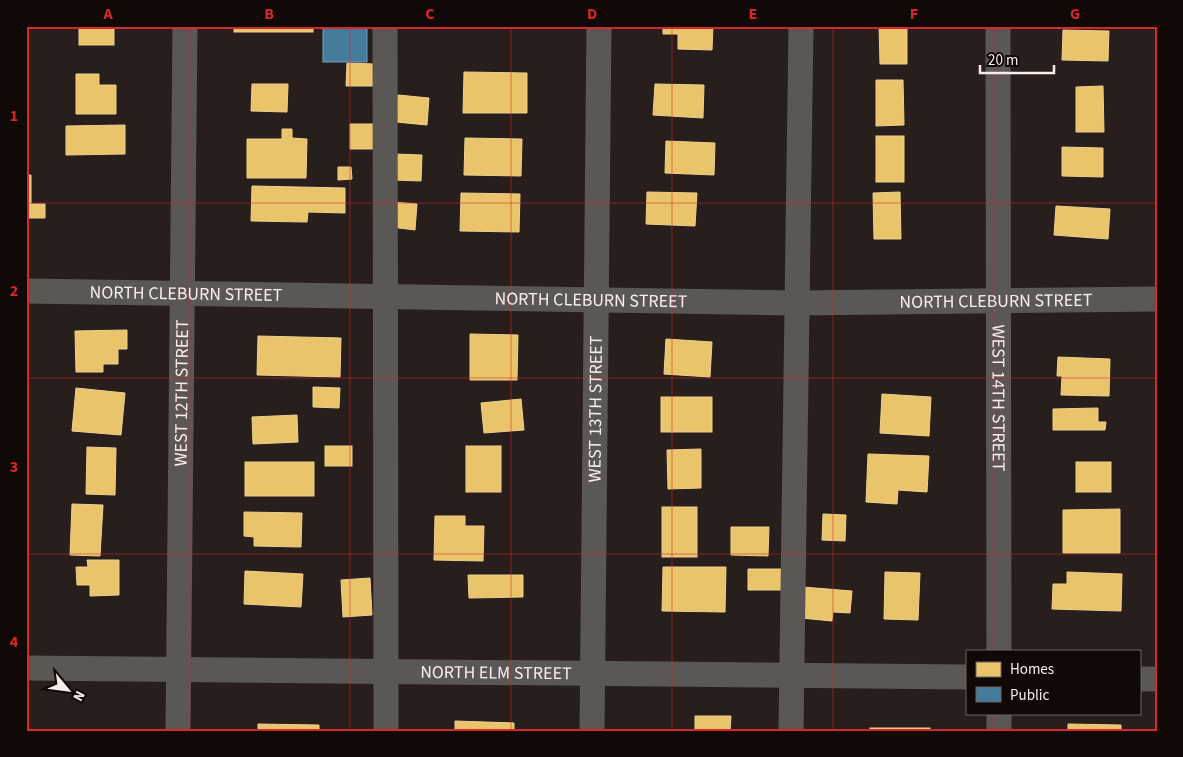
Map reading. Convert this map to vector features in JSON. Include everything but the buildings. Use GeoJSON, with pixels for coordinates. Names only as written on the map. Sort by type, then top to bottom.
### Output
{"type":"FeatureCollection","features":[{"type":"Feature","properties":{"kind":"street","name":"WEST 12TH STREET"},"geometry":{"type":"LineString","coordinates":[[178,731],[186,26]]}},
{"type":"Feature","properties":{"kind":"street"},"geometry":{"type":"LineString","coordinates":[[385,26],[386,731]]}},
{"type":"Feature","properties":{"kind":"street","name":"WEST 13TH STREET"},"geometry":{"type":"LineString","coordinates":[[592,731],[599,26]]}},
{"type":"Feature","properties":{"kind":"street"},"geometry":{"type":"LineString","coordinates":[[791,731],[801,26]]}},
{"type":"Feature","properties":{"kind":"street","name":"WEST 14TH STREET"},"geometry":{"type":"LineString","coordinates":[[998,26],[1000,650]]}},
{"type":"Feature","properties":{"kind":"street","name":"NORTH CLEBURN STREET"},"geometry":{"type":"LineString","coordinates":[[26,291],[386,299],[797,304],[1157,298]]}},
{"type":"Feature","properties":{"kind":"street","name":"NORTH ELM STREET"},"geometry":{"type":"LineString","coordinates":[[26,668],[966,677]]}},
{"type":"Feature","properties":{"kind":"street"},"geometry":{"type":"LineString","coordinates":[[1140,678],[1157,679]]}},
{"type":"Feature","properties":{"kind":"street"},"geometry":{"type":"LineString","coordinates":[[999,714],[999,731]]}}]}
